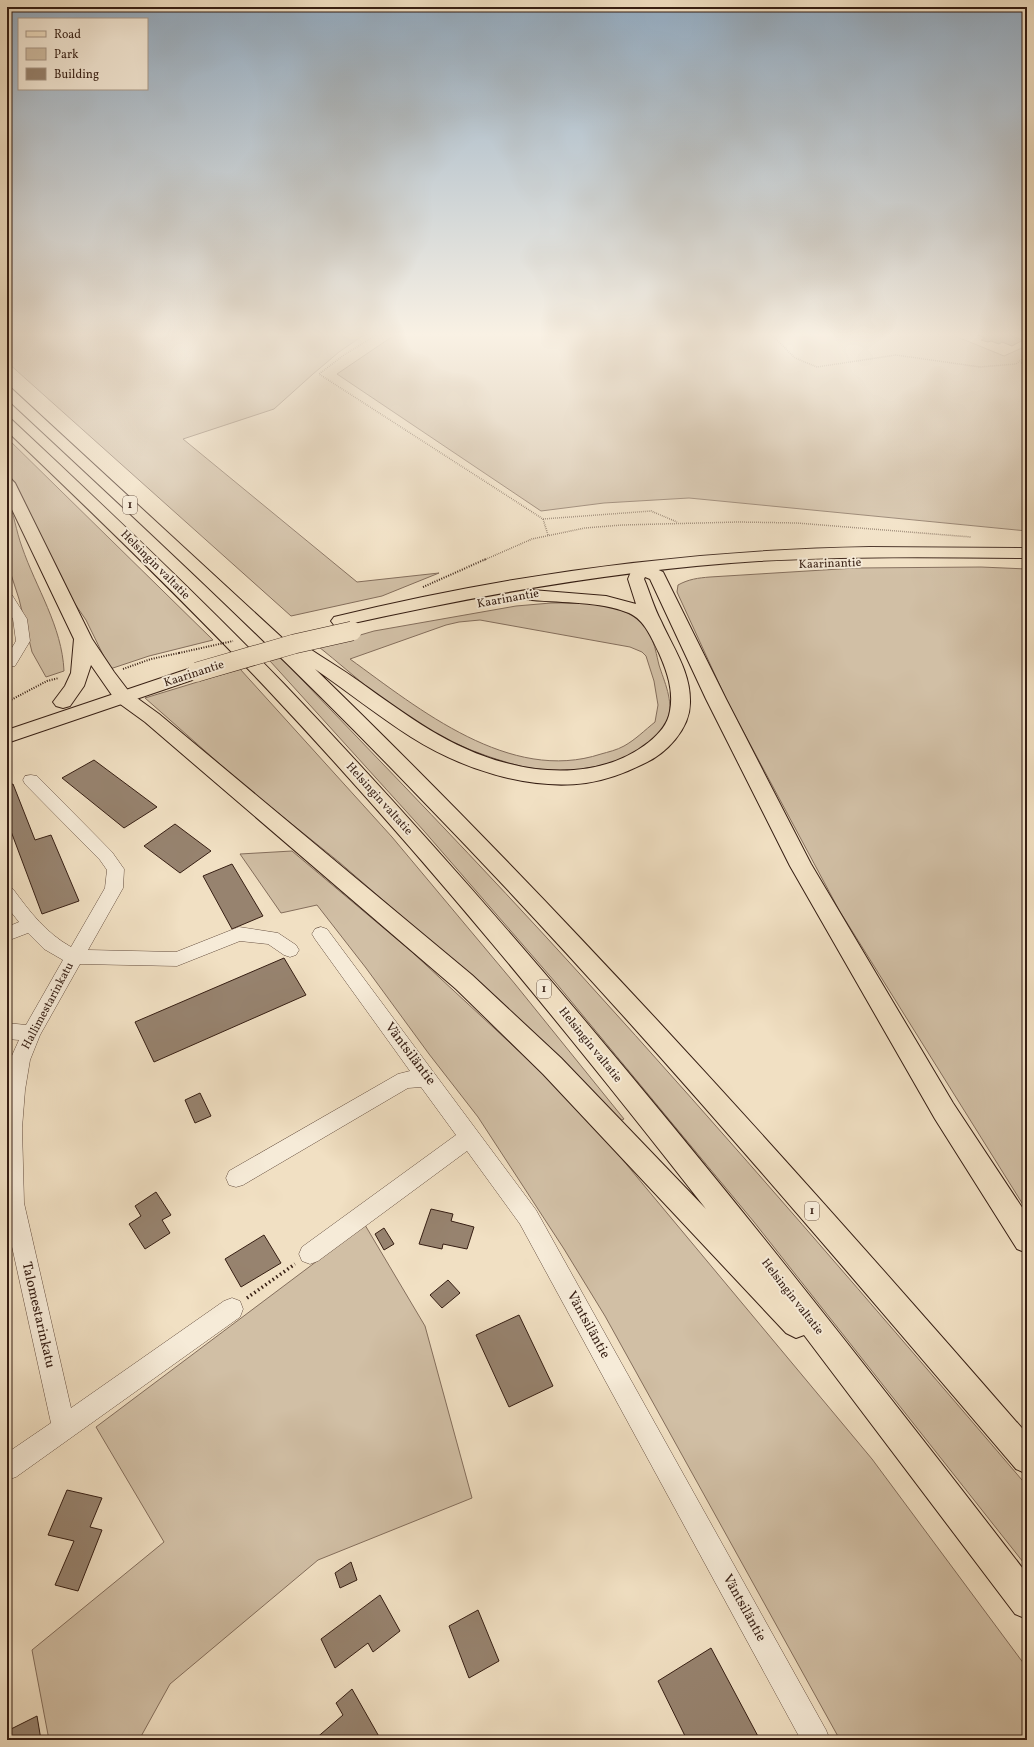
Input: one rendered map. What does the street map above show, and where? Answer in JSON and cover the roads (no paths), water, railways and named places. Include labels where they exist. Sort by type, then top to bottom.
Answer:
[{"type":"main road","name":"Helsingin valtatie","points":[[30,414],[252,618],[362,726],[594,967],[728,1114],[1027,1458]]},
{"type":"main road","name":"Helsingin valtatie","points":[[7,424],[141,550],[227,636],[312,725],[431,857],[547,992],[670,1143],[890,1421],[1027,1602]]},
{"type":"main road","points":[[7,483],[83,639],[106,675],[119,691],[377,907],[464,982],[552,1066],[890,1421]]},
{"type":"main road","name":"Kaarinantie","points":[[346,626],[734,558],[819,553],[918,551],[1027,553]]},
{"type":"main road","name":"Kaarinantie","points":[[7,738],[119,691],[192,667],[294,644],[346,626],[461,595],[562,578],[825,564],[923,561],[1027,563]]},
{"type":"main road","points":[[252,618],[425,736],[486,765],[526,775],[570,778],[591,775],[628,764],[662,742],[674,729],[680,716],[680,686],[669,654],[652,622],[644,574]]},
{"type":"main road","points":[[644,574],[716,700],[801,866],[940,1104],[1027,1240]]},
{"type":"main road","points":[[532,594],[606,601],[637,610],[652,622]]},
{"type":"main road","points":[[63,702],[75,688],[80,677],[83,639]]},
{"type":"main road","name":"Kaarinantie","points":[[7,722],[63,702],[119,691]]},
{"type":"street","points":[[7,598],[20,618],[23,641],[10,663]]},
{"type":"street","name":"Hallimestarinkatu","points":[[10,1204],[12,1128],[11,1090],[20,1060],[31,1033],[73,957],[114,888],[116,869],[106,856],[31,780]]},
{"type":"street","points":[[7,894],[31,925],[50,944],[73,957],[177,959],[239,934],[272,938],[290,950]]},
{"type":"street","points":[[7,934],[31,925]]},
{"type":"street","name":"Väntsiläntie","points":[[321,934],[528,1217],[816,1740]]},
{"type":"street","points":[[7,1030],[31,1033]]},
{"type":"street","points":[[236,1178],[405,1080],[427,1078]]},
{"type":"street","points":[[310,1254],[470,1137]]},
{"type":"street","name":"Talomestarinkatu","points":[[10,1204],[64,1428]]},
{"type":"street","points":[[7,1468],[232,1309]]}]
